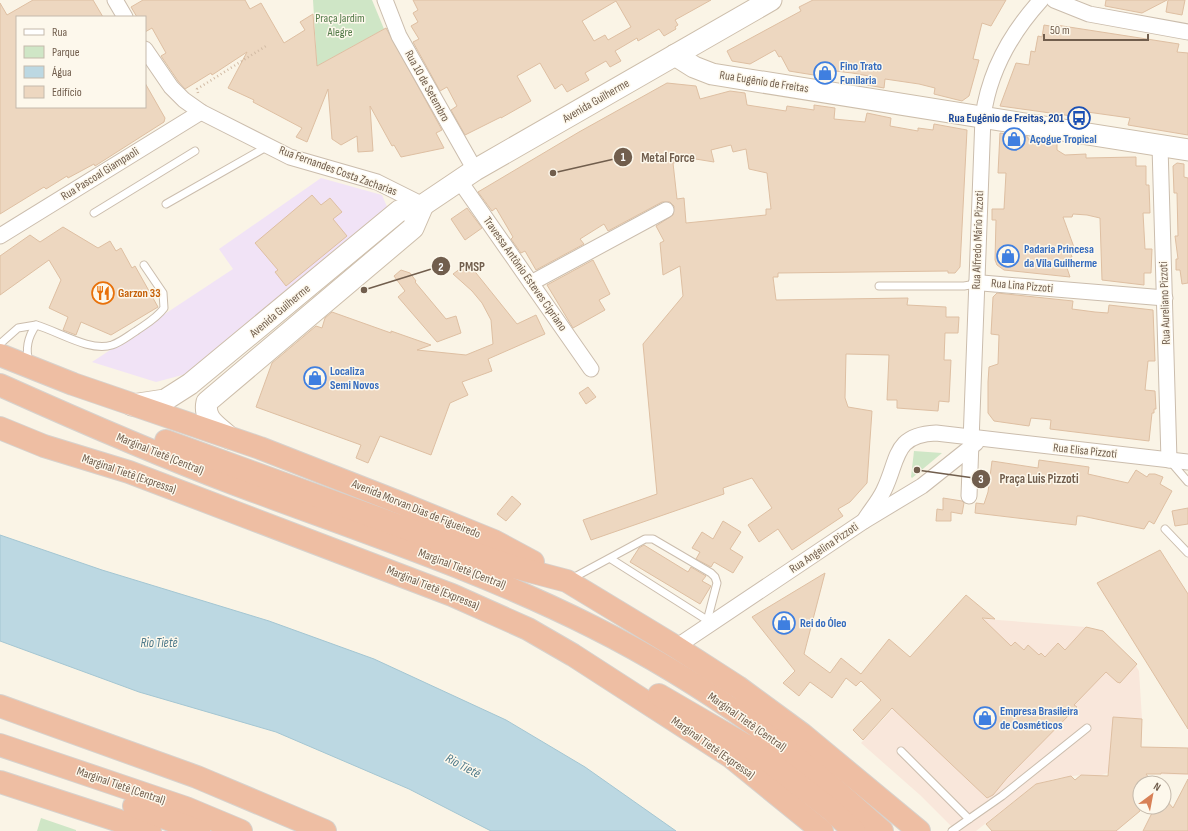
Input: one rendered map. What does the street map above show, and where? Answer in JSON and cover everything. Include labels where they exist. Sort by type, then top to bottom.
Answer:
[{"type":"highway","name":"Avenida Morvan Dias de Figueiredo","points":[[0,355],[30,368],[132,405],[260,448],[398,502],[494,541],[567,581]]},
{"type":"highway","name":"Marginal Tietê (Central)","points":[[0,385],[115,436],[232,483],[500,582],[594,627],[668,669],[756,726],[836,790],[882,831]]},
{"type":"highway","name":"Marginal Tietê (Expressa)","points":[[0,428],[44,446],[129,472],[452,595],[528,628],[573,655],[731,757],[822,831]]},
{"type":"highway","points":[[115,436],[160,439],[471,552],[514,567],[567,581],[676,647],[738,687],[802,734],[919,831]]},
{"type":"highway","points":[[573,655],[629,678],[701,718],[757,752],[830,809],[854,831]]},
{"type":"highway","points":[[0,706],[197,777],[325,831]]},
{"type":"highway","name":"Marginal Tietê (Central)","points":[[0,745],[186,808],[241,831]]},
{"type":"highway","points":[[0,755],[199,831]]},
{"type":"highway","points":[[197,777],[223,798],[298,831]]},
{"type":"highway","points":[[0,782],[108,825],[144,830]]},
{"type":"street","points":[[115,0],[124,16]]},
{"type":"street","name":"Rua 10 de Setembro","points":[[385,0],[399,36],[467,175]]},
{"type":"street","name":"Avenida Guilherme","points":[[132,405],[165,400],[200,377],[399,212],[423,205],[467,175],[770,0]]},
{"type":"street","name":"Rua Alfredo Mário Pizzoti","points":[[970,496],[975,441],[976,284],[982,116],[989,84],[999,59],[1018,29],[1041,0]]},
{"type":"street","points":[[1054,0],[1089,14],[1188,32]]},
{"type":"street","name":"Rua Fernandes Costa Zacharias","points":[[146,50],[171,87],[184,100],[201,112],[290,156],[315,165],[377,182],[423,205]]},
{"type":"street","name":"Rua Eugênio de Freitas","points":[[675,55],[694,67],[712,74],[1188,150]]},
{"type":"street","name":"Rua Pascoal Giampaoli","points":[[0,236],[201,112]]},
{"type":"street","name":"Rua Aureliano Pizzoti","points":[[1160,146],[1169,460]]},
{"type":"street","name":"Travessa Antônio Esteves Cipriano","points":[[467,175],[531,283],[591,368]]},
{"type":"street","name":"Avenida Guilherme","points":[[230,438],[207,417],[205,411],[207,402],[413,228],[423,205]]},
{"type":"street","points":[[531,283],[666,210]]},
{"type":"street","name":"Rua Lina Pizzoti","points":[[976,284],[982,283],[1165,298]]},
{"type":"street","points":[[263,324],[278,342]]},
{"type":"street","name":"Rua Elisa Pizzoti","points":[[864,521],[883,491],[894,458],[901,447],[910,439],[920,434],[936,433],[975,441],[1188,462]]},
{"type":"street","name":"Rua Angelina Pizzoti","points":[[676,647],[706,624],[864,521],[922,486],[975,441]]},
{"type":"lane","points":[[166,204],[268,146]]},
{"type":"lane","points":[[94,213],[194,151]]},
{"type":"lane","points":[[0,344],[18,328],[36,325],[88,344],[100,346],[112,345],[123,339],[160,314],[164,308],[163,293],[144,265]]},
{"type":"lane","name":"Rua Lina Pizzoti","points":[[880,286],[964,286],[976,284]]},
{"type":"lane","points":[[30,368],[27,354],[27,342],[36,325]]},
{"type":"lane","points":[[1169,460],[1188,482]]},
{"type":"lane","points":[[1165,529],[1188,552]]},
{"type":"lane","points":[[567,581],[611,559],[645,539],[650,538],[711,573],[715,577],[717,583],[706,624],[611,559]]},
{"type":"lane","points":[[952,831],[1002,796],[1087,728]]},
{"type":"lane","points":[[901,751],[968,819]]},
{"type":"path","points":[[201,112],[207,110],[197,90],[266,46]]},
{"type":"shaded area","points":[[321,178],[382,195],[388,209],[186,374],[156,382],[92,362],[233,269],[219,249]]},
{"type":"shaded area","points":[[985,619],[1086,627],[1103,631],[1132,659],[1139,671],[1142,719],[1141,747],[1188,748],[1188,775],[1108,773],[1098,776],[1081,775],[1058,778],[1036,784],[976,831],[956,831],[920,795],[861,743],[967,629],[973,624]]},
{"type":"green space","name":"Praça Jardim Alegre","points":[[313,0],[372,0],[384,29],[317,66]]},
{"type":"green space","points":[[914,451],[942,453],[912,478]]},
{"type":"green space","points":[[41,818],[76,830],[76,831],[37,831]]},
{"type":"water","name":"Rio Tietê","points":[[0,535],[102,570],[269,621],[374,659],[506,720],[585,767],[676,831],[491,831],[409,789],[276,732],[139,692],[0,641]]},
{"type":"building","points":[[33,0],[93,0],[102,16],[16,16],[16,108],[146,108],[146,85],[165,118],[164,122],[95,166],[94,164],[68,178],[67,176],[46,189],[44,187],[0,214],[0,3],[7,15]]},
{"type":"building","points":[[143,0],[245,0],[250,9],[261,3],[284,43],[305,30],[300,22],[313,14],[317,66],[386,28],[442,130],[436,133],[444,148],[401,157],[394,145],[392,146],[370,106],[373,151],[358,152],[357,136],[341,145],[332,139],[328,89],[307,142],[296,137],[302,128],[253,102],[254,100],[228,88],[247,52],[212,75],[211,73],[185,89],[161,56],[166,53],[152,28],[146,31],[146,16],[136,16],[131,7]]},
{"type":"building","points":[[413,0],[711,0],[675,20],[678,25],[675,27],[676,29],[664,36],[659,29],[638,41],[637,38],[615,51],[621,61],[610,67],[606,61],[585,73],[589,80],[567,92],[562,84],[555,89],[540,63],[517,76],[531,101],[501,118],[465,135],[451,110],[457,106],[447,87],[440,91],[413,42],[419,39],[411,26],[418,22],[413,13],[418,10]],"holes":[[[616,1],[631,27],[608,40],[605,35],[594,41],[582,21]]]},
{"type":"building","points":[[813,0],[1006,0],[991,26],[982,23],[973,59],[979,60],[969,96],[962,101],[934,94],[935,88],[919,84],[885,79],[884,88],[867,85],[869,76],[827,70],[826,77],[789,71],[781,56],[779,57],[775,50],[750,64],[732,61],[727,51],[801,11],[799,7]]},
{"type":"building","points":[[1106,0],[1167,0],[1142,13],[1105,6]]},
{"type":"building","points":[[1168,0],[1185,0],[1182,15],[1166,12]]},
{"type":"building","points":[[1044,25],[1056,27],[1056,25],[1179,44],[1177,52],[1188,53],[1188,135],[1128,125],[1130,118],[1073,110],[1072,116],[1000,106],[1016,63],[1029,65],[1031,51],[1035,52],[1038,36],[1042,37]]},
{"type":"building","points":[[667,83],[696,86],[700,99],[730,91],[745,93],[747,105],[786,111],[787,106],[814,110],[814,105],[835,108],[834,119],[865,122],[867,113],[891,118],[890,126],[918,131],[918,128],[933,130],[934,124],[967,130],[960,267],[955,273],[948,273],[948,271],[778,273],[778,277],[773,277],[776,300],[908,298],[907,305],[946,307],[946,317],[959,317],[958,333],[945,333],[944,360],[951,360],[949,402],[939,401],[938,411],[897,408],[897,400],[887,400],[889,355],[846,354],[845,398],[848,407],[872,411],[867,483],[850,502],[838,509],[843,516],[792,550],[778,529],[759,542],[748,525],[772,508],[752,478],[723,488],[724,494],[591,540],[583,520],[657,494],[643,344],[683,296],[680,266],[663,275],[660,243],[664,241],[656,226],[673,215],[674,206],[670,202],[662,202],[608,231],[604,224],[580,239],[584,244],[536,270],[525,251],[521,253],[511,239],[513,237],[496,208],[492,211],[478,192],[579,132]],"holes":[[[731,145],[733,152],[746,149],[749,169],[767,173],[771,209],[766,209],[766,215],[686,223],[684,198],[677,199],[673,163],[678,162],[677,156],[714,162],[711,150]]]},
{"type":"building","points":[[1000,133],[1057,143],[1057,150],[1065,155],[1086,154],[1086,158],[1136,157],[1136,166],[1146,166],[1146,185],[1149,185],[1150,213],[1143,213],[1145,249],[1152,249],[1151,273],[1144,273],[1144,285],[1102,280],[1100,218],[1087,215],[1073,214],[1072,217],[1063,217],[1075,250],[1070,251],[1072,257],[1069,258],[1072,266],[1067,268],[1070,277],[1004,270],[997,265],[995,260],[996,220],[992,220],[992,209],[1004,209],[1006,173],[998,173]]},
{"type":"building","points":[[1177,163],[1184,164],[1184,177],[1188,178],[1188,283],[1182,284],[1180,270],[1176,270],[1176,259],[1178,259],[1175,236],[1178,236],[1177,193],[1174,193],[1173,166]]},
{"type":"building","points":[[312,195],[321,205],[330,198],[342,212],[333,219],[347,236],[286,286],[275,272],[278,270],[255,243]]},
{"type":"building","points":[[467,208],[482,228],[465,240],[451,219]]},
{"type":"building","name":"Garzon 33","points":[[63,227],[98,248],[110,241],[116,251],[121,248],[132,268],[135,266],[158,307],[111,335],[81,322],[76,335],[63,330],[68,317],[49,308],[61,280],[49,260],[0,295],[0,256],[30,235],[40,242]]},
{"type":"building","points":[[593,260],[610,294],[599,300],[605,310],[573,328],[547,285]]},
{"type":"building","points":[[468,263],[517,324],[536,315],[545,334],[488,359],[492,371],[462,382],[468,395],[450,403],[431,455],[380,436],[368,463],[356,458],[361,445],[256,407],[272,363],[316,326],[322,328],[325,318],[332,312],[391,333],[391,331],[431,345],[417,350],[466,355],[493,344],[491,320],[482,303],[472,291],[453,274]]},
{"type":"building","points":[[401,270],[410,273],[416,281],[415,282],[446,319],[456,316],[461,333],[437,342],[398,297],[405,291],[394,276]]},
{"type":"building","points":[[997,293],[1073,301],[1072,309],[1095,312],[1108,313],[1109,305],[1153,310],[1155,361],[1148,361],[1145,390],[1155,391],[1156,409],[1154,409],[1154,413],[1152,413],[1149,441],[1050,429],[1051,420],[1031,418],[1029,426],[994,421],[988,413],[988,382],[989,367],[998,364],[999,335],[991,334],[993,297]]},
{"type":"building","points":[[588,387],[596,397],[586,404],[579,393]]},
{"type":"building","points":[[1039,460],[1089,467],[1088,474],[1128,483],[1136,470],[1147,477],[1149,474],[1155,474],[1163,477],[1160,484],[1172,491],[1154,524],[1149,521],[1144,529],[1082,516],[1077,516],[1076,525],[975,513],[976,503],[984,504],[988,492],[992,461],[1038,468]]},
{"type":"building","points":[[512,496],[521,504],[506,521],[497,514]]},
{"type":"building","points":[[943,498],[962,501],[964,503],[962,514],[951,512],[951,521],[936,521],[937,509],[943,510]]},
{"type":"building","points":[[1188,508],[1188,524],[1175,526],[1172,511]]},
{"type":"building","points":[[723,521],[741,532],[730,549],[743,557],[733,573],[714,562],[711,567],[696,559],[700,552],[692,548],[702,532],[713,539]]},
{"type":"building","points":[[644,545],[688,572],[691,567],[706,576],[702,581],[711,586],[700,604],[630,562],[639,548]]},
{"type":"building","points":[[1160,550],[1188,594],[1188,729],[1097,583]]},
{"type":"building","points":[[825,573],[804,654],[830,673],[841,658],[861,674],[889,639],[910,657],[966,595],[995,619],[982,618],[1011,646],[1015,642],[1024,650],[1028,645],[1039,655],[1041,653],[1045,657],[1058,643],[1065,650],[1086,627],[1103,631],[1137,664],[1120,683],[1106,672],[1074,705],[1077,707],[1007,778],[993,795],[987,798],[892,708],[863,740],[853,730],[881,700],[861,681],[856,686],[846,678],[832,698],[810,682],[799,696],[783,683],[795,671],[752,617]]},
{"type":"building","points":[[1113,717],[1142,719],[1141,747],[1188,748],[1188,774],[1161,773],[1132,775],[1132,815],[1135,815],[1116,831],[992,831],[986,824],[1036,784],[1071,776],[1075,780],[1081,775],[1108,776]]},
{"type":"building","points":[[1188,779],[1188,831],[1143,831],[1151,815],[1172,815],[1172,807],[1173,808]]},
{"type":"place","name":"Fino Trato Funilaria","points":[[825,73]]},
{"type":"place","name":"Rua Eugênio de Freitas, 201","points":[[1079,118]]},
{"type":"place","name":"Açogue Tropical","points":[[1014,139]]},
{"type":"place","name":"Metal Force","points":[[553,173]]},
{"type":"place","name":"Padaria Princesa da Vila Guilherme","points":[[1008,256]]},
{"type":"place","name":"PMSP","points":[[364,290]]},
{"type":"place","name":"Garzon 33","points":[[103,293]]},
{"type":"place","name":"Localiza Semi Novos","points":[[315,378]]},
{"type":"place","name":"Praça Luis Pizzoti","points":[[917,470]]},
{"type":"place","name":"Rei do Óleo","points":[[784,623]]},
{"type":"place","name":"Empresa Brasileira de Cosméticos","points":[[985,718]]}]
